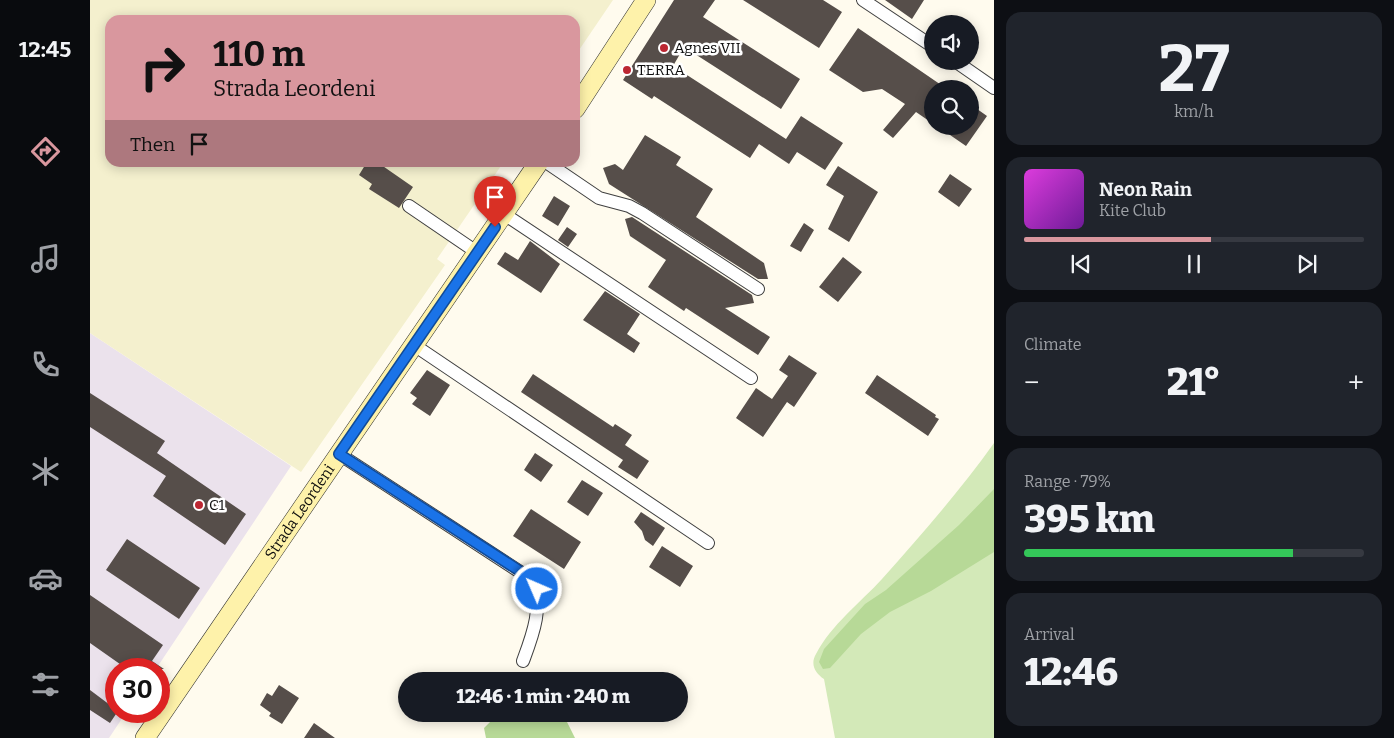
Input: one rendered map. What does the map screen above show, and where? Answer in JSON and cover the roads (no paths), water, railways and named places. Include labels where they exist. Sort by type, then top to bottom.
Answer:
[{"type":"main road","points":[[580,100],[646,0]]},
{"type":"main road","name":"Strada Leordeni","points":[[145,738],[536,167]]},
{"type":"street","points":[[863,0],[924,41]]},
{"type":"street","points":[[968,70],[994,88]]},
{"type":"street","points":[[553,167],[599,198],[629,206],[642,213],[758,289]]},
{"type":"street","points":[[409,206],[478,253]]},
{"type":"street","points":[[504,214],[751,378]]},
{"type":"street","points":[[414,345],[708,544]]},
{"type":"street","points":[[339,454],[532,579],[537,589],[534,628],[522,661]]},
{"type":"place","name":"Agnes VII","points":[[664,48]]},
{"type":"place","name":"TERRA","points":[[627,70]]},
{"type":"place","name":"C1","points":[[199,505]]}]
